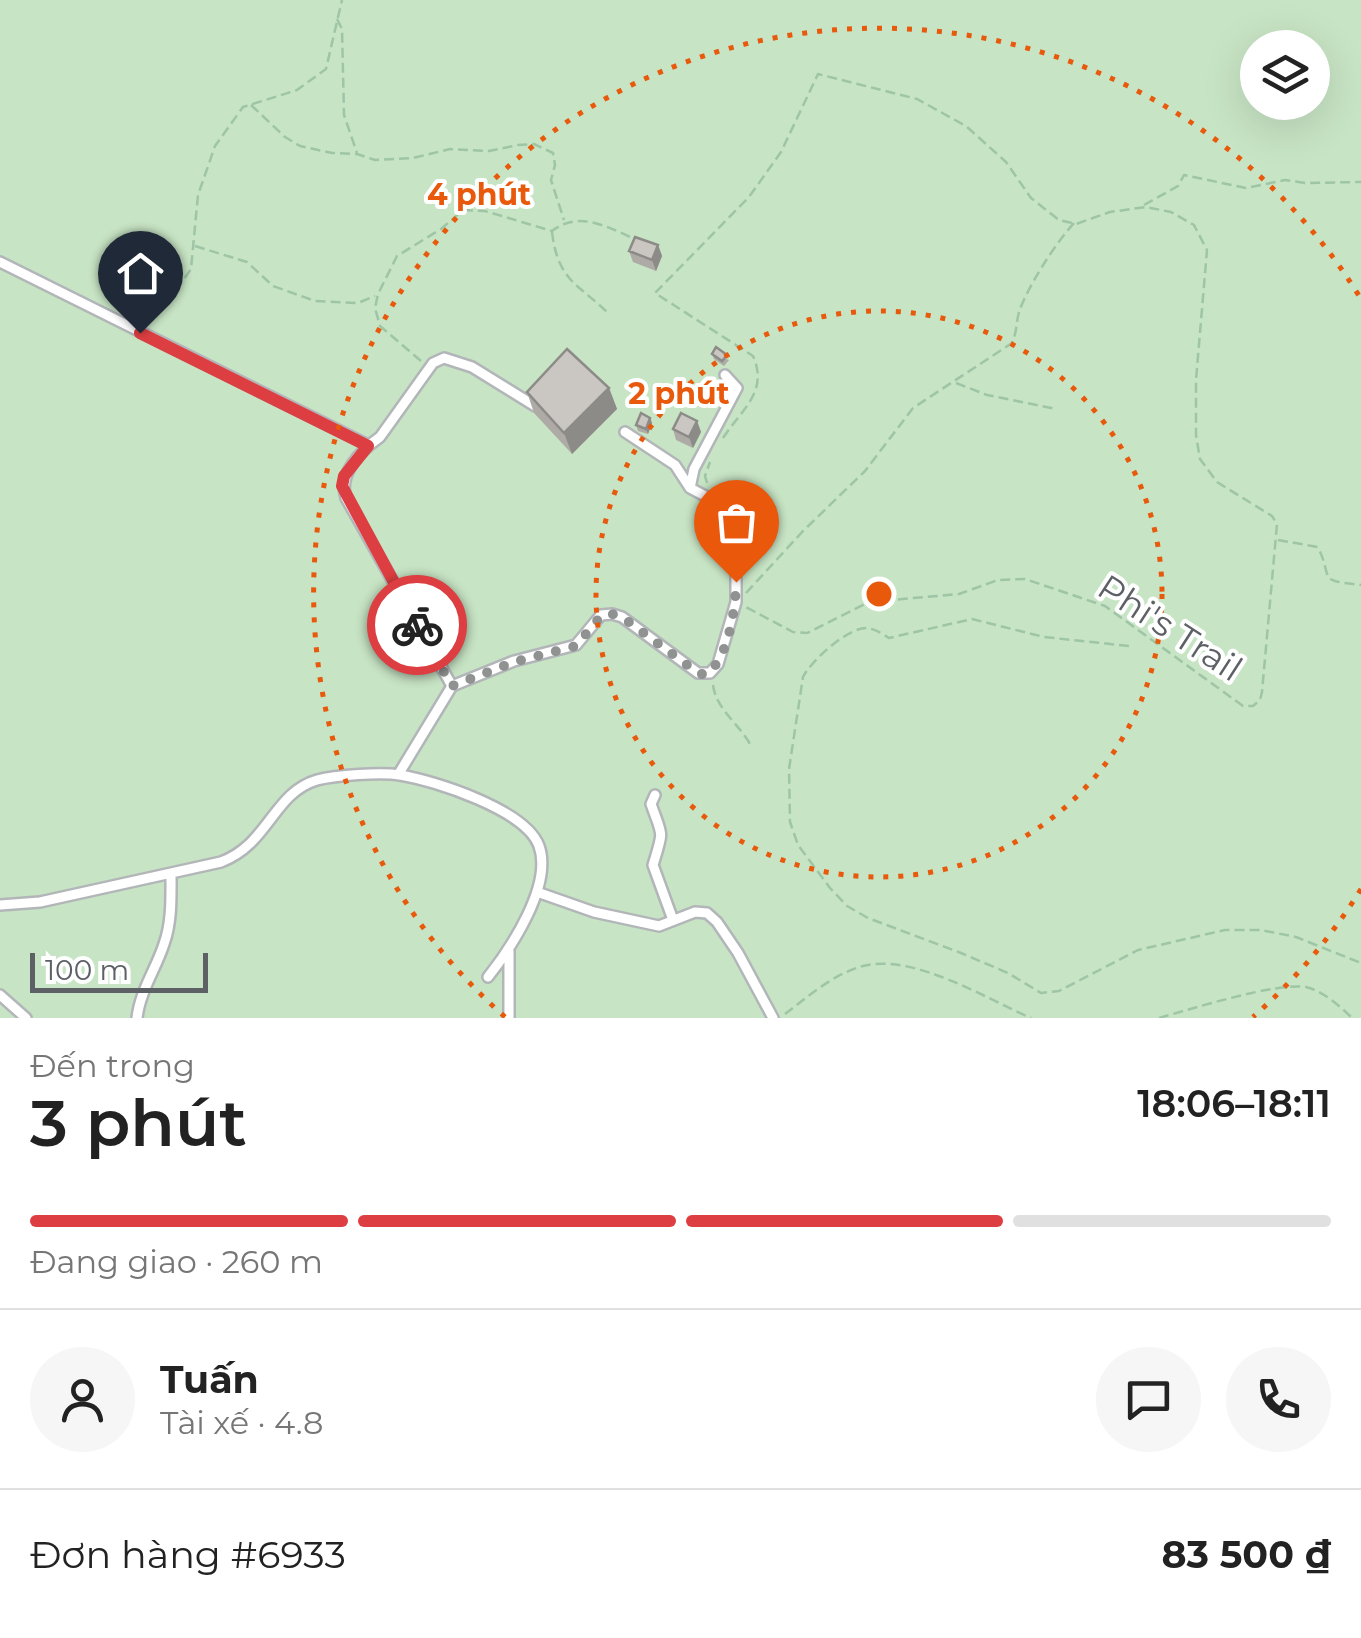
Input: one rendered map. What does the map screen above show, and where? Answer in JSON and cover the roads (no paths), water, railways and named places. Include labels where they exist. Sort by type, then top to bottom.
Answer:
[{"type":"street","points":[[0,262],[368,446]]},
{"type":"street","points":[[452,686],[346,498],[344,476],[368,446],[380,438],[428,370],[444,358],[472,367],[534,406],[545,394]]},
{"type":"street","points":[[690,488],[694,469],[737,388],[726,375]]},
{"type":"street","points":[[398,774],[452,686],[514,662],[576,646],[601,616],[622,617],[698,673],[705,675],[714,669],[736,602],[736,557],[723,514],[711,500],[690,488],[675,465],[625,432]]},
{"type":"street","points":[[0,905],[40,902],[237,856],[262,834],[279,808],[305,784],[323,778],[398,774],[468,794],[498,808],[533,836],[540,848],[542,872],[538,892],[509,951],[488,977]]},
{"type":"street","points":[[655,795],[651,804],[663,838],[653,865],[673,920]]},
{"type":"street","points":[[137,1018],[154,964],[164,947],[170,920],[171,874]]},
{"type":"street","points":[[538,892],[659,926],[694,912],[707,913],[717,922],[776,1018]]},
{"type":"street","points":[[508,1018],[509,951]]},
{"type":"street","points":[[0,994],[26,1018]]}]
